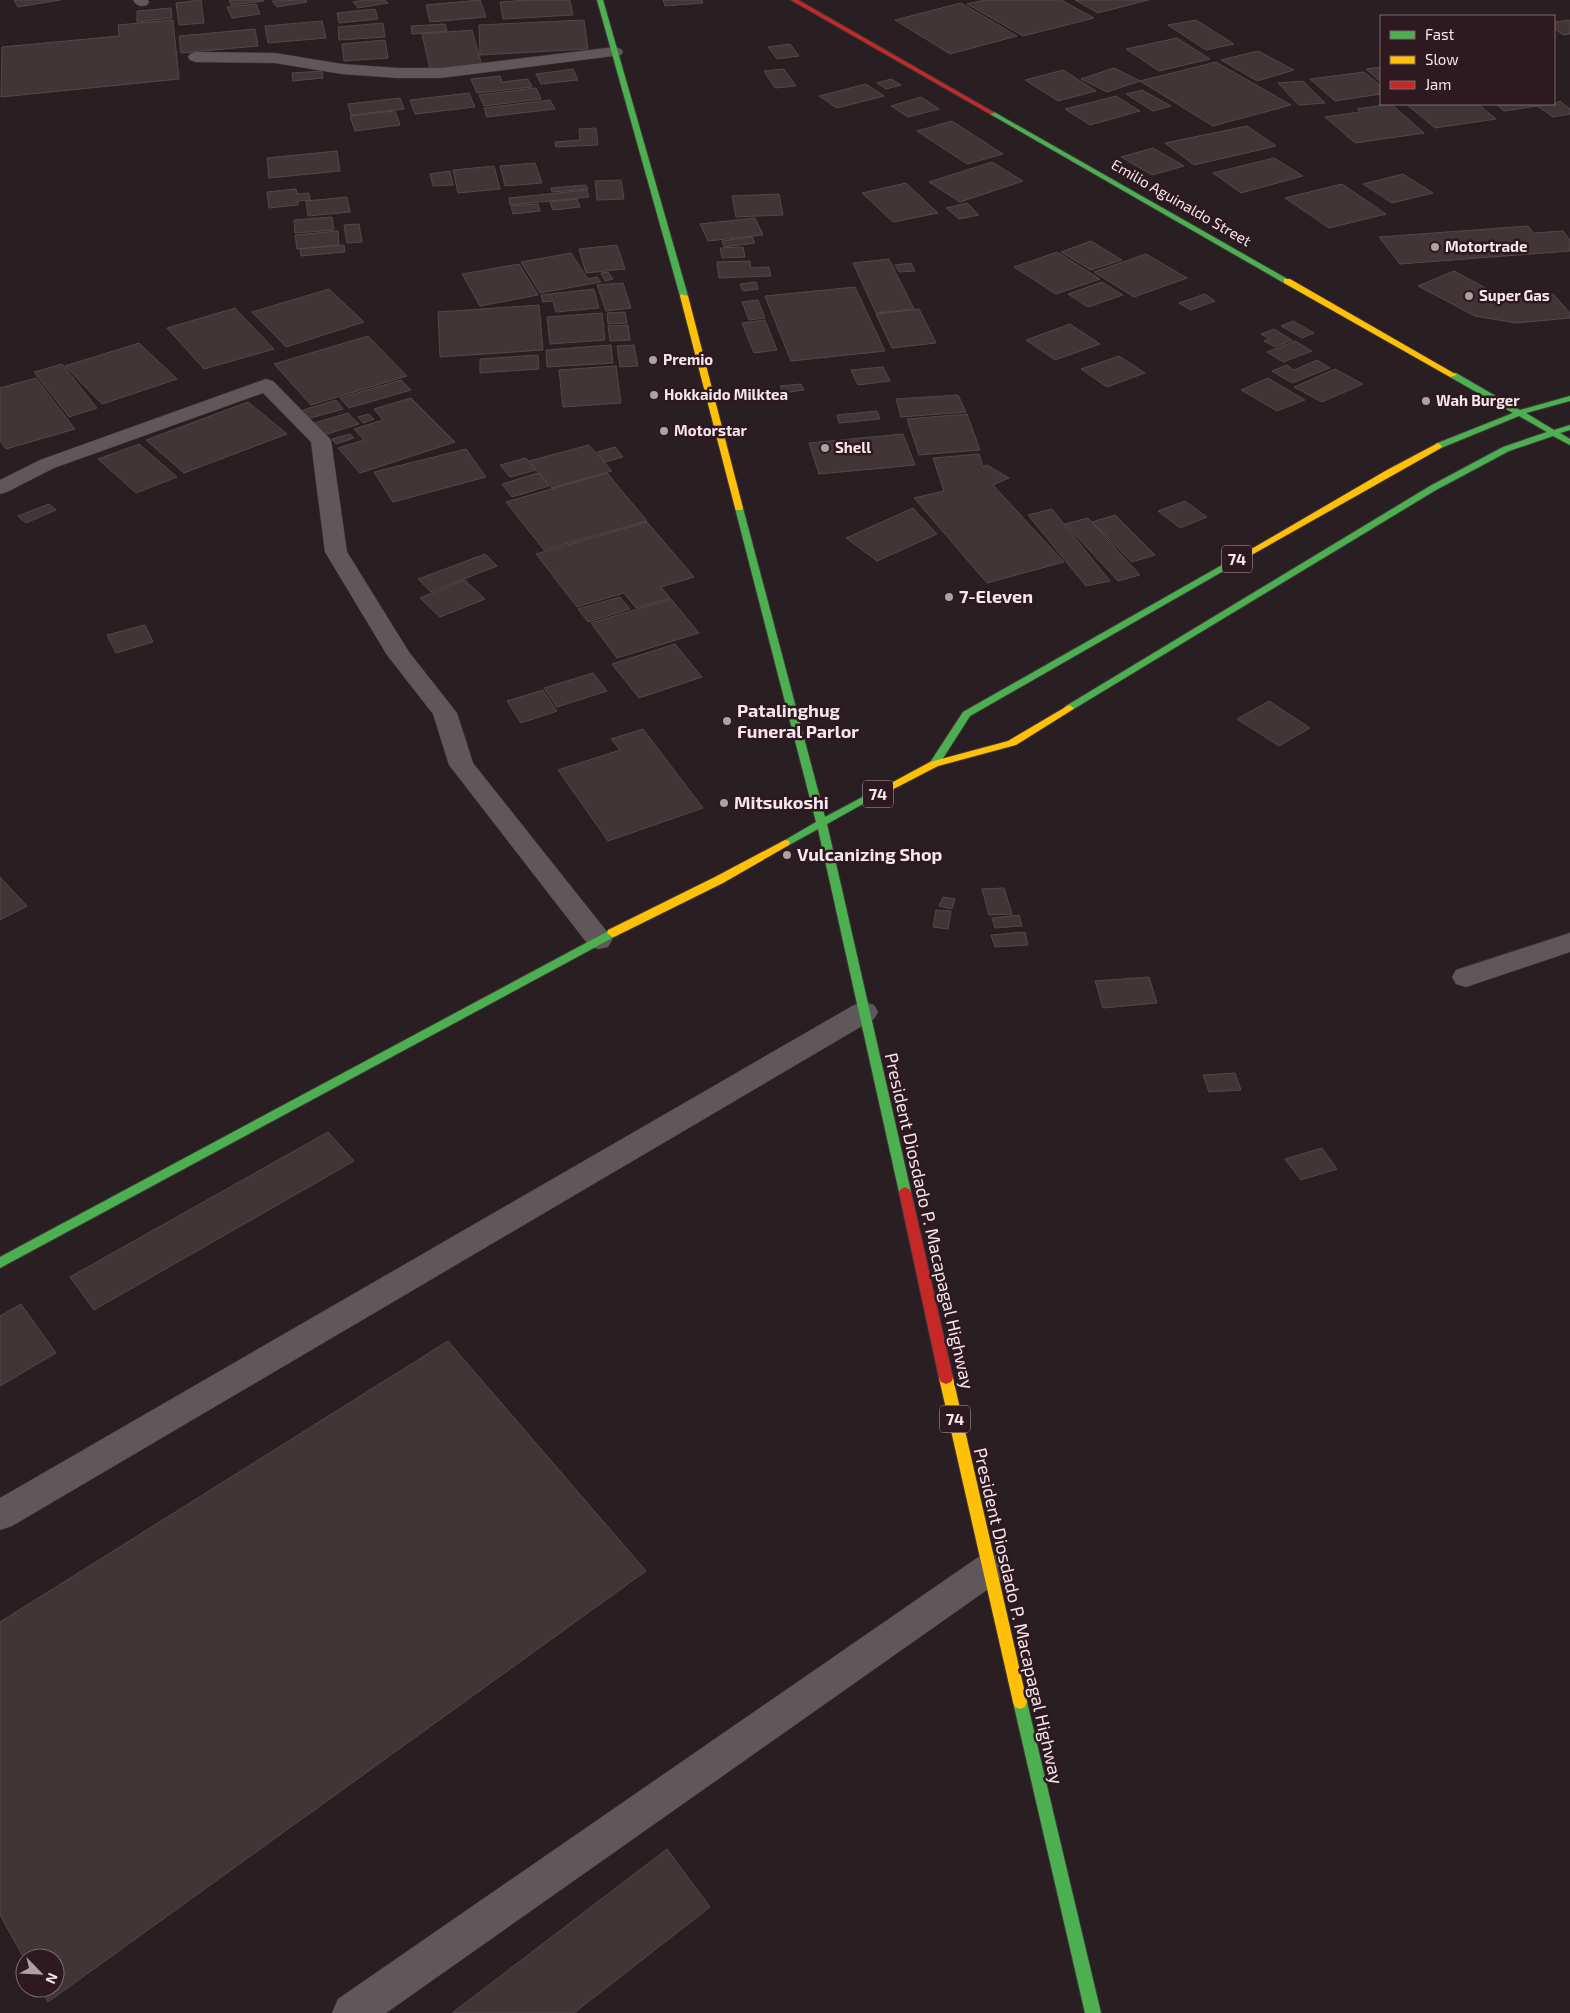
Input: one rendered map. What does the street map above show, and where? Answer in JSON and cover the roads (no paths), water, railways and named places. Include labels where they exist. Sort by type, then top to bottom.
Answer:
[{"type":"main road","name":"President Diosdado P. Macapagal Highway","points":[[600,0],[682,290],[822,823],[989,1569],[1093,2013]]},
{"type":"main road","name":"Emilio Aguinaldo Street","points":[[794,0],[1570,442]]},
{"type":"main road","name":"74","points":[[934,764],[966,714],[1396,469],[1470,429],[1518,411],[1570,398]]},
{"type":"main road","name":"74","points":[[822,823],[934,764],[1012,743],[1433,488],[1506,449],[1570,427]]},
{"type":"main road","points":[[0,1263],[599,940],[719,880],[822,823]]},
{"type":"street","points":[[196,57],[275,58],[342,69],[397,73],[441,73],[615,52]]},
{"type":"street","points":[[0,488],[47,464],[266,385],[321,440],[336,552],[399,655],[445,713],[461,765],[599,940]]},
{"type":"street","points":[[1466,977],[1570,942]]},
{"type":"street","points":[[0,1515],[864,1012]]},
{"type":"street","points":[[352,2013],[989,1569]]},
{"type":"place","name":"Motortrade","points":[[1435,247]]},
{"type":"place","name":"Super Gas","points":[[1469,296]]},
{"type":"place","name":"Premio","points":[[653,360]]},
{"type":"place","name":"Hokkaido Milktea","points":[[654,395]]},
{"type":"place","name":"Wah Burger","points":[[1426,401]]},
{"type":"place","name":"Motorstar","points":[[664,431]]},
{"type":"place","name":"Shell","points":[[825,448]]},
{"type":"place","name":"7-Eleven","points":[[949,597]]},
{"type":"place","name":"Patalinghug Funeral Parlor","points":[[727,721]]},
{"type":"place","name":"Mitsukoshi","points":[[724,803]]},
{"type":"place","name":"Vulcanizing Shop","points":[[787,855]]}]
